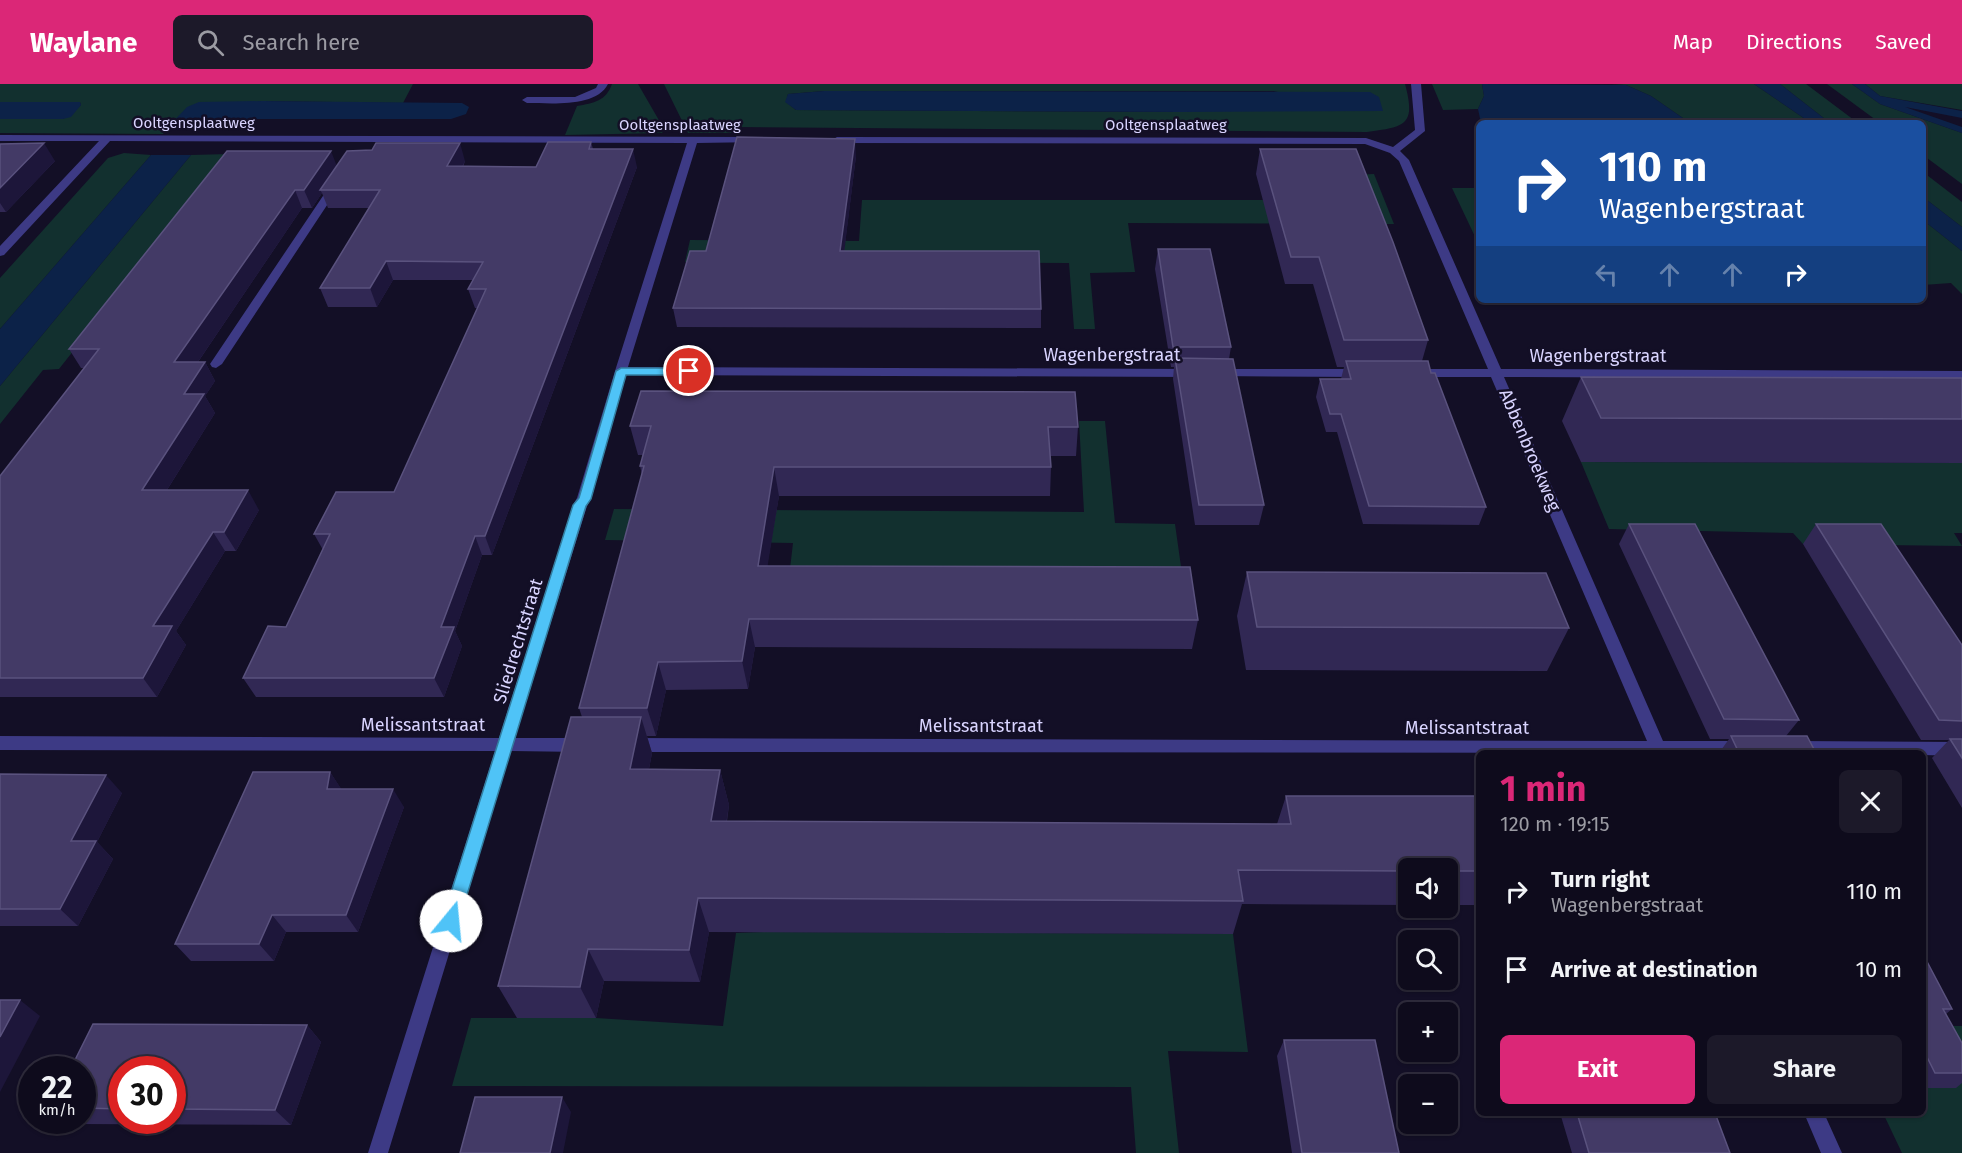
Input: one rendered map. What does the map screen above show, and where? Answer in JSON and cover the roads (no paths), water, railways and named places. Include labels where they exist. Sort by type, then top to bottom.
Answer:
[{"type":"street","points":[[527,100],[576,100],[600,90],[603,84]]},
{"type":"street","points":[[1394,151],[1420,131],[1416,84]]},
{"type":"street","name":"Ooltgensplaatweg","points":[[0,138],[363,144],[772,140]]},
{"type":"street","points":[[0,253],[108,138]]},
{"type":"street","name":"Ooltgensplaatweg","points":[[829,140],[1366,141],[1394,151]]},
{"type":"street","name":"Sliedrechtstraat","points":[[378,1153],[580,505],[584,499],[686,141]]},
{"type":"street","name":"Abbenbroekweg","points":[[1394,151],[1404,160],[1659,750]]},
{"type":"street","points":[[216,364],[340,178]]},
{"type":"street","name":"Wagenbergstraat","points":[[621,371],[1372,373]]},
{"type":"street","name":"Wagenbergstraat","points":[[1406,373],[1962,375]]},
{"type":"street","name":"Melissantstraat","points":[[0,743],[1483,750]]},
{"type":"street","name":"Melissantstraat","points":[[1695,750],[1962,749]]},
{"type":"street","points":[[1815,1116],[1832,1153]]},
{"type":"water","points":[[1482,84],[1626,85],[1651,96],[1686,120],[1480,120],[1478,109],[1484,96]]},
{"type":"water","points":[[1754,84],[1780,84],[1826,120],[1807,120]]},
{"type":"water","points":[[1852,84],[1865,84],[1880,96],[1962,111],[1962,118],[1905,107],[1962,127],[1962,133],[1926,120],[1880,104]]},
{"type":"water","points":[[824,91],[1370,92],[1379,97],[1383,111],[796,110],[785,102],[788,94]]},
{"type":"water","points":[[0,102],[80,102],[81,105],[71,117],[63,119],[0,119]]},
{"type":"water","points":[[199,102],[462,103],[469,107],[466,114],[451,119],[235,119],[215,126],[169,126],[187,107]]},
{"type":"water","points":[[151,155],[191,155],[0,386],[0,329]]},
{"type":"water","points":[[1926,199],[1962,227],[1962,251],[1926,222]]}]
